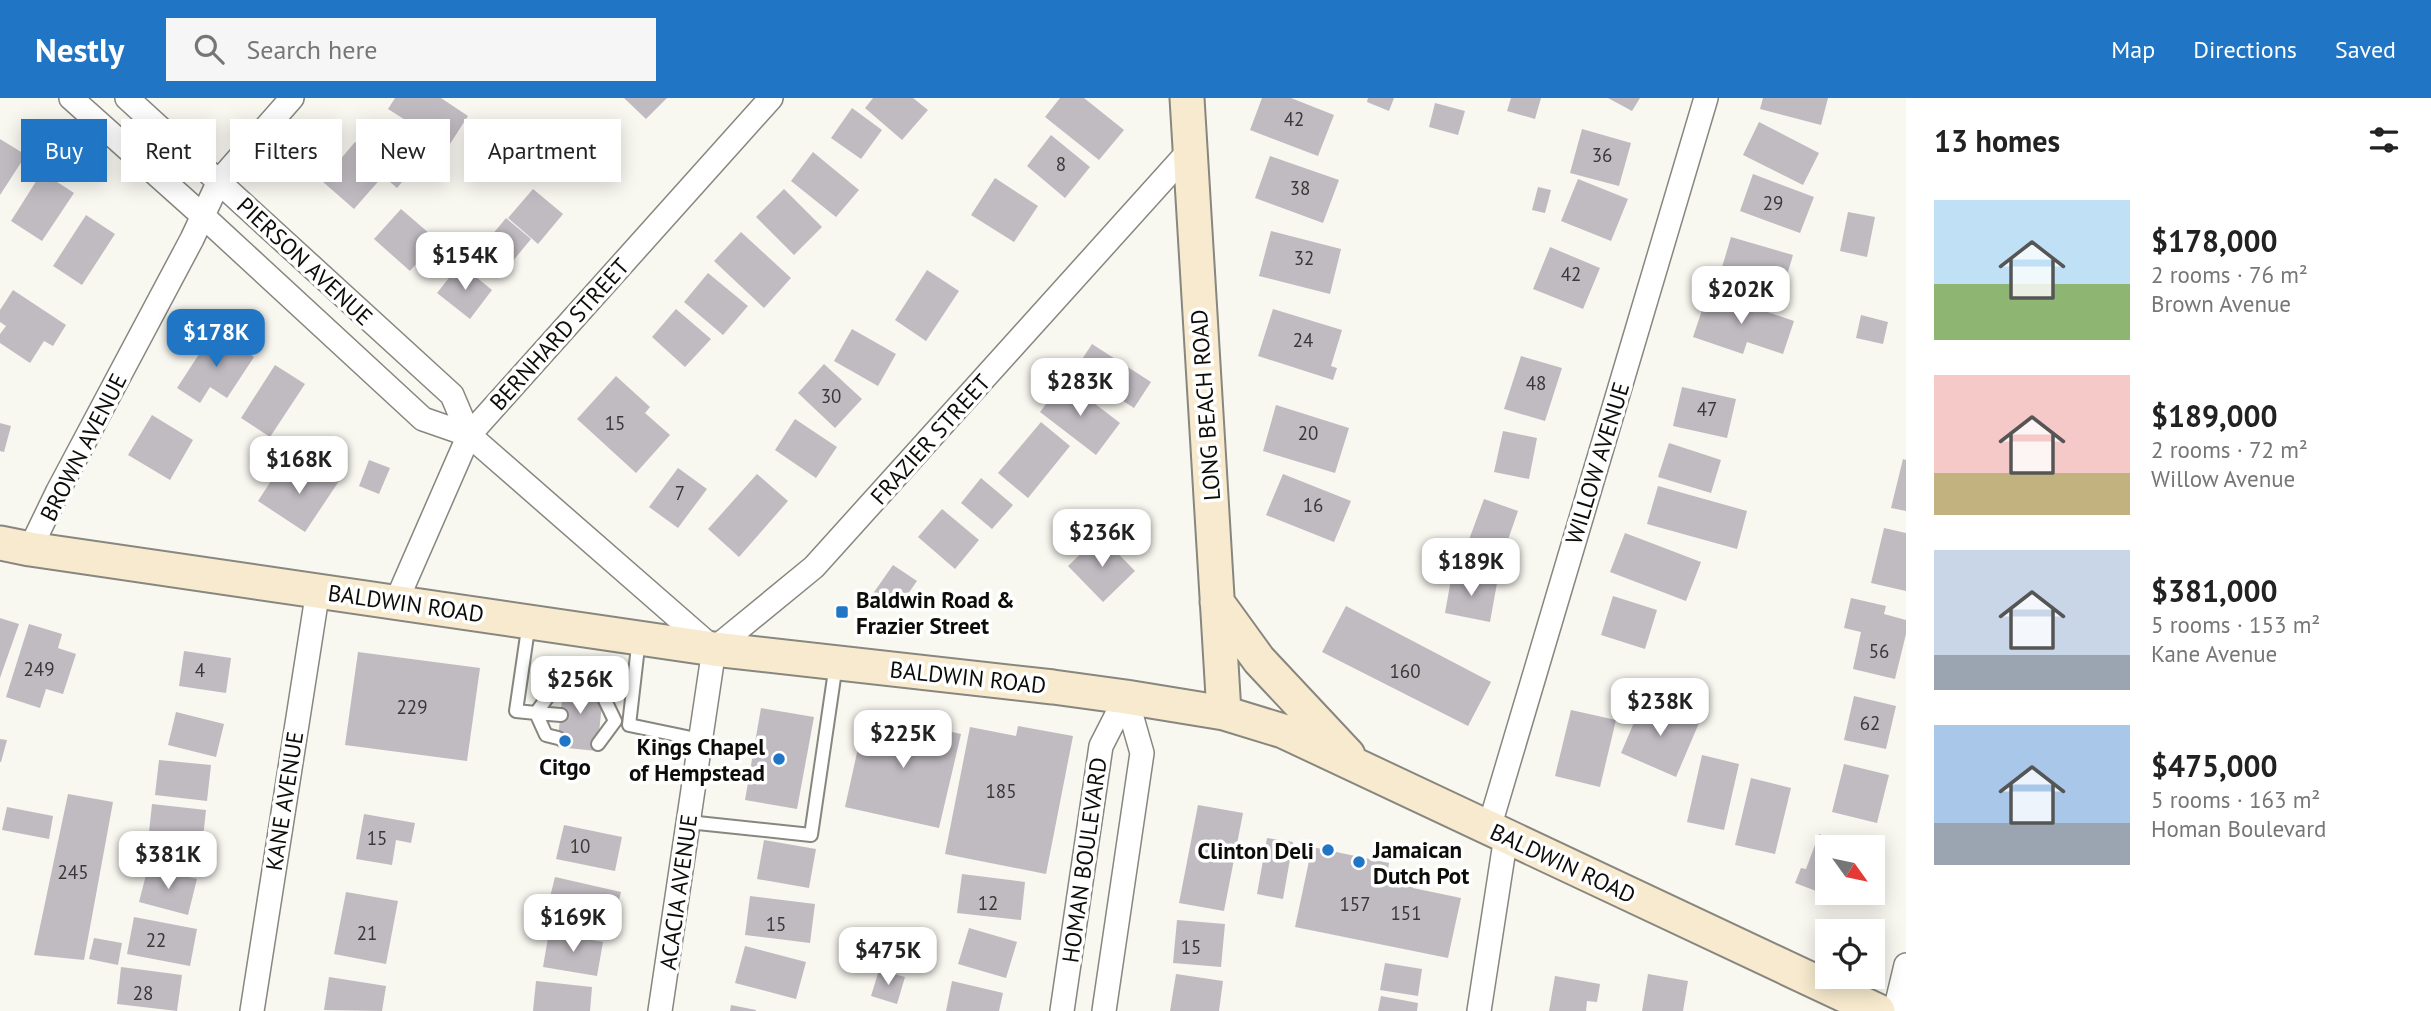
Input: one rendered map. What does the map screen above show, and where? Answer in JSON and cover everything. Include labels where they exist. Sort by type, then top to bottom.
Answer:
[{"type":"main road","name":"LONG BEACH ROAD","points":[[1187,98],[1224,713]]},
{"type":"main road","name":"BALDWIN ROAD","points":[[15,546],[714,649],[1053,687],[1224,713],[1283,731],[1878,1011]]},
{"type":"main road","points":[[1217,602],[1259,660],[1359,767]]},
{"type":"street","name":"PIERSON AVENUE","points":[[71,98],[423,419],[469,435],[714,649]]},
{"type":"street","name":"PIERSON AVENUE","points":[[127,98],[452,396],[469,435]]},
{"type":"street","name":"BROWN AVENUE","points":[[15,546],[58,491],[219,181],[292,98]]},
{"type":"street","name":"BERNHARD STREET","points":[[396,602],[469,435],[771,98]]},
{"type":"street","name":"WILLOW AVENUE","points":[[1479,1011],[1497,832],[1706,98]]},
{"type":"street","name":"FRAZIER STREET","points":[[714,649],[814,567],[1189,151]]},
{"type":"street","name":"KANE AVENUE","points":[[252,1011],[318,590]]},
{"type":"street","name":"ACACIA AVENUE","points":[[660,1011],[714,649]]},
{"type":"street","name":"HOMAN BOULEVARD","points":[[1062,1011],[1101,746],[1126,697]]},
{"type":"street","name":"HOMAN BOULEVARD","points":[[1104,1011],[1142,753],[1126,697]]},
{"type":"street","points":[[1895,1011],[1906,965]]},
{"type":"lane","points":[[529,622],[516,711],[561,715]]},
{"type":"lane","points":[[629,725],[639,638]]},
{"type":"lane","points":[[688,822],[811,835],[836,663]]},
{"type":"lane","points":[[536,713],[554,688],[564,689]]},
{"type":"lane","points":[[603,696],[615,721]]},
{"type":"lane","points":[[536,713],[546,735],[558,738]]},
{"type":"lane","points":[[601,719],[701,740]]},
{"type":"lane","points":[[598,744],[615,721]]},
{"type":"building","points":[[395,98],[441,98],[468,116],[450,144],[450,119],[404,119],[388,109]]},
{"type":"building","points":[[624,98],[667,98],[646,119]]},
{"type":"building","points":[[873,98],[913,98],[928,110],[902,140],[865,108]]},
{"type":"building","points":[[1060,98],[1084,98],[1124,130],[1099,160],[1045,117]]},
{"type":"building","points":[[1262,98],[1291,98],[1334,115],[1318,156],[1250,130]]},
{"type":"building","points":[[1368,98],[1394,98],[1389,111],[1367,102]]},
{"type":"building","points":[[1511,98],[1541,98],[1535,119],[1507,111]]},
{"type":"building","points":[[1608,98],[1640,98],[1632,111]]},
{"type":"building","points":[[1763,98],[1828,98],[1821,125],[1760,109]]},
{"type":"building","points":[[1435,103],[1465,111],[1458,135],[1429,127]]},
{"type":"building","points":[[852,108],[882,130],[861,159],[831,138]]},
{"type":"building","points":[[1759,122],[1819,153],[1803,185],[1743,155]]},
{"type":"building","points":[[1582,129],[1631,143],[1619,186],[1570,173]]},
{"type":"building","points":[[1051,135],[1090,167],[1065,198],[1027,166]]},
{"type":"building","points":[[0,139],[21,152],[21,163],[0,195]]},
{"type":"building","points":[[355,142],[356,182],[378,182],[354,209],[323,182],[342,182],[342,157]]},
{"type":"building","points":[[813,152],[859,190],[836,217],[791,181]]},
{"type":"building","points":[[1270,156],[1339,180],[1323,223],[1255,198]]},
{"type":"building","points":[[1753,174],[1814,197],[1800,233],[1740,211]]},
{"type":"building","points":[[995,178],[1038,206],[1014,242],[971,215]]},
{"type":"building","points":[[1578,179],[1628,199],[1611,241],[1561,221]]},
{"type":"building","points":[[36,182],[57,182],[74,193],[42,241],[11,221]]},
{"type":"building","points":[[390,182],[402,182],[397,188]]},
{"type":"building","points":[[1538,187],[1551,190],[1545,213],[1532,210]]},
{"type":"building","points":[[533,189],[563,214],[538,244],[508,218]]},
{"type":"building","points":[[784,189],[822,227],[794,255],[756,217]]},
{"type":"building","points":[[401,209],[437,240],[410,271],[374,239]]},
{"type":"building","points":[[1848,212],[1875,217],[1867,257],[1840,251]]},
{"type":"building","points":[[86,215],[115,234],[82,285],[53,266]]},
{"type":"building","points":[[506,218],[531,239],[512,262],[487,241]]},
{"type":"building","points":[[1271,231],[1341,249],[1330,294],[1259,276]]},
{"type":"building","points":[[741,232],[791,278],[764,308],[714,261]]},
{"type":"building","points":[[1731,237],[1793,255],[1782,292],[1720,274]]},
{"type":"building","points":[[1550,247],[1600,268],[1583,309],[1533,289]]},
{"type":"building","points":[[460,264],[492,290],[470,319],[437,293]]},
{"type":"building","points":[[927,270],[959,291],[926,341],[895,320]]},
{"type":"building","points":[[708,273],[748,306],[723,335],[684,302]]},
{"type":"building","points":[[13,290],[66,325],[53,346],[44,341],[30,363],[0,343],[0,334],[6,326],[0,322],[0,310]]},
{"type":"building","points":[[1708,292],[1794,321],[1783,354],[1747,342],[1743,354],[1693,337]]},
{"type":"building","points":[[676,309],[711,339],[685,367],[652,337]]},
{"type":"building","points":[[1273,309],[1342,330],[1331,366],[1337,368],[1333,380],[1258,356]]},
{"type":"building","points":[[1861,315],[1888,322],[1883,344],[1856,338]]},
{"type":"building","points":[[852,329],[896,354],[878,386],[834,361]]},
{"type":"building","points":[[214,331],[254,357],[227,398],[210,387],[200,403],[177,388]]},
{"type":"building","points":[[1092,344],[1151,382],[1134,408],[1075,370]]},
{"type":"building","points":[[1521,356],[1562,368],[1545,421],[1504,409]]},
{"type":"building","points":[[824,364],[862,399],[835,428],[798,393]]},
{"type":"building","points":[[275,365],[305,384],[270,437],[241,418]]},
{"type":"building","points":[[616,376],[650,407],[645,413],[670,435],[636,473],[577,419]]},
{"type":"building","points":[[1064,380],[1120,423],[1096,455],[1040,412]]},
{"type":"building","points":[[1682,387],[1736,399],[1727,438],[1673,426]]},
{"type":"building","points":[[1276,405],[1349,428],[1335,473],[1263,451]]},
{"type":"building","points":[[152,415],[193,440],[170,480],[128,455]]},
{"type":"building","points":[[795,419],[837,447],[816,478],[775,450]]},
{"type":"building","points":[[1041,422],[1070,446],[1028,498],[998,473]]},
{"type":"building","points":[[0,423],[11,426],[4,452],[0,451]]},
{"type":"building","points":[[1503,431],[1537,438],[1529,479],[1494,472]]},
{"type":"building","points":[[1669,443],[1721,460],[1711,493],[1658,477]]},
{"type":"building","points":[[1903,459],[1906,460],[1906,511],[1891,508]]},
{"type":"building","points":[[369,460],[390,468],[379,494],[359,486]]},
{"type":"building","points":[[313,464],[339,481],[305,532],[258,501],[278,470],[300,484]]},
{"type":"building","points":[[678,468],[707,489],[678,528],[649,507]]},
{"type":"building","points":[[757,474],[788,501],[739,557],[708,529]]},
{"type":"building","points":[[1283,474],[1351,501],[1334,542],[1266,515]]},
{"type":"building","points":[[981,478],[1013,505],[992,529],[961,503]]},
{"type":"building","points":[[1658,486],[1747,511],[1737,549],[1647,524]]},
{"type":"building","points":[[1484,499],[1518,511],[1502,557],[1467,545]]},
{"type":"building","points":[[942,509],[979,540],[955,569],[918,537]]},
{"type":"building","points":[[1884,528],[1906,533],[1906,591],[1871,583]]},
{"type":"building","points":[[1625,533],[1701,562],[1686,601],[1610,572]]},
{"type":"building","points":[[1100,535],[1135,571],[1103,602],[1068,566]]},
{"type":"building","points":[[893,565],[917,581],[896,611],[872,595]]},
{"type":"building","points":[[1452,574],[1497,583],[1490,622],[1445,613]]},
{"type":"building","points":[[1613,596],[1657,610],[1645,649],[1601,635]]},
{"type":"building","points":[[1851,598],[1886,606],[1884,614],[1906,620],[1906,634],[1895,679],[1853,669],[1861,632],[1844,628]]},
{"type":"building","points":[[1346,606],[1491,682],[1468,726],[1322,652]]},
{"type":"building","points":[[0,618],[19,624],[0,678]]},
{"type":"building","points":[[29,624],[62,634],[58,648],[76,654],[63,694],[46,689],[40,708],[6,697]]},
{"type":"building","points":[[184,651],[231,658],[226,693],[179,686]]},
{"type":"building","points":[[358,652],[480,668],[467,761],[345,745]]},
{"type":"building","points":[[564,682],[604,686],[597,751],[557,747]]},
{"type":"building","points":[[1854,696],[1896,706],[1886,749],[1844,740]]},
{"type":"building","points":[[1644,699],[1699,723],[1676,777],[1621,753]]},
{"type":"building","name":"Kings Chapel of Hempstead","points":[[761,708],[814,717],[797,809],[745,800]]},
{"type":"building","points":[[1571,710],[1616,720],[1600,787],[1555,776]]},
{"type":"building","points":[[176,712],[224,724],[216,757],[168,745]]},
{"type":"building","points":[[866,712],[961,734],[939,828],[845,807]]},
{"type":"building","points":[[1018,726],[1073,736],[1046,874],[945,854],[970,727],[1016,736]]},
{"type":"building","points":[[0,739],[7,740],[1,762],[0,762]]},
{"type":"building","points":[[1702,755],[1739,764],[1724,830],[1687,822]]},
{"type":"building","points":[[159,760],[211,765],[207,801],[155,795]]},
{"type":"building","points":[[1844,764],[1889,775],[1877,823],[1832,812]]},
{"type":"building","points":[[1751,778],[1791,788],[1775,854],[1735,845]]},
{"type":"building","points":[[68,794],[113,802],[84,960],[34,955]]},
{"type":"building","points":[[152,804],[206,810],[201,856],[147,851]]},
{"type":"building","points":[[1198,805],[1243,813],[1224,911],[1179,903]]},
{"type":"building","points":[[7,807],[53,816],[49,839],[2,830]]},
{"type":"building","points":[[364,814],[415,823],[411,843],[396,840],[392,865],[356,859]]},
{"type":"building","points":[[564,825],[622,837],[615,871],[556,859]]},
{"type":"building","points":[[1267,838],[1293,842],[1283,899],[1257,894]]},
{"type":"building","points":[[764,840],[816,849],[809,888],[757,879]]},
{"type":"building","points":[[1815,845],[1815,891],[1795,883],[1801,868],[1806,869]]},
{"type":"building","points":[[1312,847],[1389,863],[1387,876],[1414,881],[1413,888],[1461,898],[1448,958],[1295,927]]},
{"type":"building","points":[[148,867],[197,879],[188,915],[139,902]]},
{"type":"building","points":[[962,874],[1025,882],[1021,920],[957,913]]},
{"type":"building","points":[[555,877],[621,892],[612,929],[546,913]]},
{"type":"building","points":[[346,892],[398,901],[386,964],[334,954]]},
{"type":"building","points":[[750,896],[815,904],[810,943],[745,935]]},
{"type":"building","points":[[134,917],[197,929],[190,966],[127,954]]},
{"type":"building","points":[[1177,920],[1225,924],[1221,967],[1173,963]]},
{"type":"building","points":[[969,928],[1017,942],[1006,978],[958,964]]},
{"type":"building","points":[[549,932],[603,942],[597,976],[543,967]]},
{"type":"building","points":[[94,938],[122,943],[118,965],[89,959]]},
{"type":"building","points":[[745,946],[806,962],[796,999],[735,983]]},
{"type":"building","points":[[1385,963],[1422,969],[1418,996],[1380,990]]},
{"type":"building","points":[[121,967],[182,975],[177,1011],[117,1004]]},
{"type":"building","points":[[879,970],[905,977],[897,1004],[871,996]]},
{"type":"building","points":[[1176,974],[1223,981],[1219,1011],[1170,1011]]},
{"type":"building","points":[[1648,974],[1688,981],[1683,1011],[1642,1011]]},
{"type":"building","points":[[1555,976],[1600,984],[1597,1002],[1587,1001],[1586,1011],[1549,1011]]},
{"type":"building","points":[[329,977],[386,986],[382,1011],[324,1010]]},
{"type":"building","points":[[536,981],[592,987],[590,1011],[533,1011]]},
{"type":"building","points":[[952,981],[1003,993],[999,1011],[946,1011]]},
{"type":"building","points":[[1381,996],[1418,1003],[1417,1011],[1378,1011]]},
{"type":"building","points":[[731,1005],[756,1010],[756,1011],[730,1011]]},
{"type":"place","name":"Baldwin Road & Frazier Street","points":[[842,612]]},
{"type":"place","name":"Citgo","points":[[565,741]]},
{"type":"place","name":"Kings Chapel of Hempstead","points":[[779,759]]},
{"type":"place","name":"Clinton Deli","points":[[1328,850]]},
{"type":"place","name":"Jamaican Dutch Pot","points":[[1359,862]]}]
